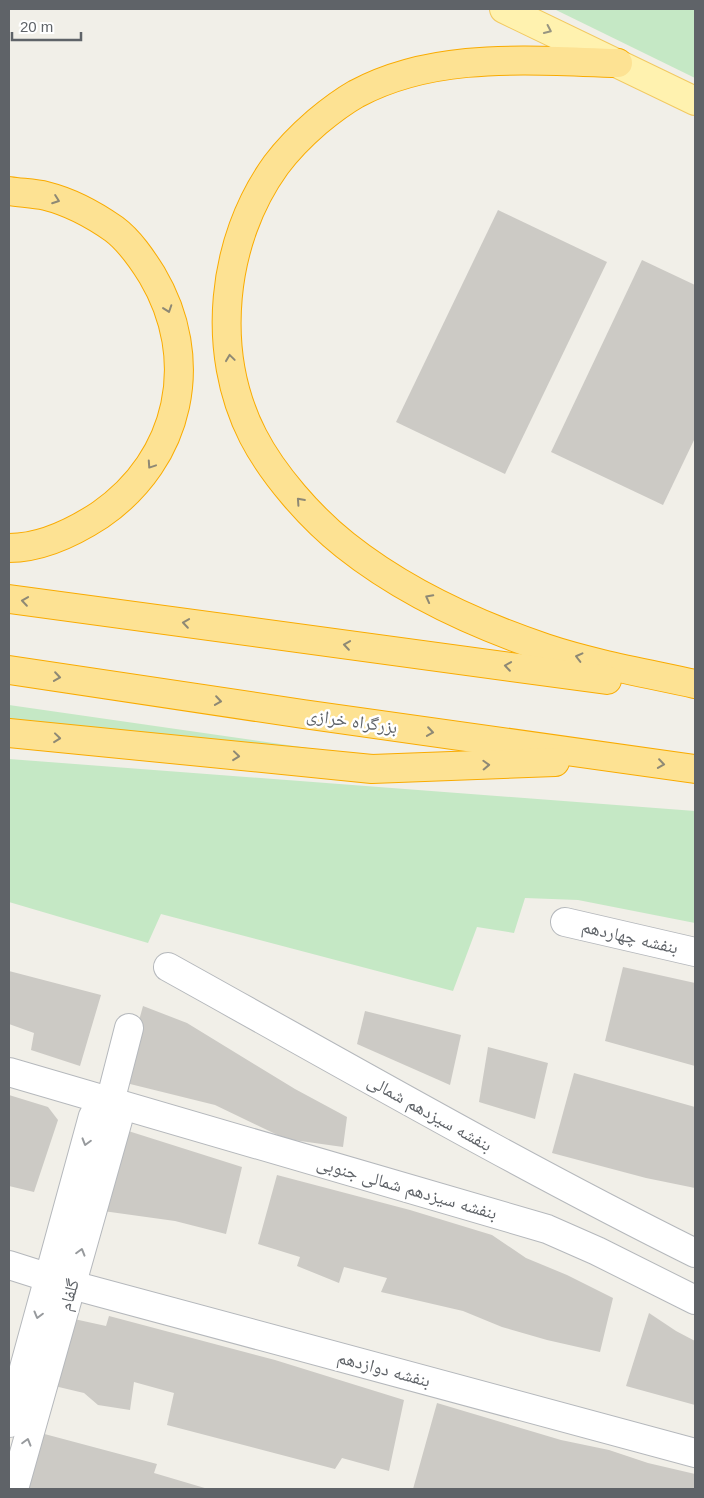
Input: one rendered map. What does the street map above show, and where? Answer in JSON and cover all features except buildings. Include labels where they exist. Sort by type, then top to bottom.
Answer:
[{"type":"highway","points":[[618,63],[466,62],[427,68],[386,81],[354,95],[300,137],[276,165],[257,197],[244,228],[234,261],[228,292],[226,319],[228,346],[232,376],[241,407],[253,436],[273,468],[301,502],[344,544],[398,582],[469,620],[546,649],[624,669],[695,684]]},
{"type":"highway","points":[[9,191],[47,196],[82,210],[115,230],[140,256],[163,294],[174,326],[179,363],[178,395],[163,443],[146,471],[127,493],[84,526],[41,542],[18,548],[9,548]]},
{"type":"highway","points":[[9,599],[695,692]]},
{"type":"highway","name":"بزرگراه خرازی","points":[[9,670],[695,769]]},
{"type":"highway","points":[[9,733],[372,769],[626,760]]},
{"type":"main road","points":[[504,9],[695,101]]},
{"type":"street","name":"بنفشه چهاردهم","points":[[565,922],[695,952]]},
{"type":"street","name":"بنفشه سیزدهم شمالی","points":[[168,966],[479,1140],[695,1254]]},
{"type":"street","points":[[110,1102],[129,1028]]},
{"type":"street","name":"بنفشه سیزدهم شمالی جنوبی","points":[[9,1072],[547,1229],[597,1251],[695,1300]]},
{"type":"street","name":"گلفام","points":[[9,1423],[118,1120],[110,1102]]},
{"type":"street","name":"بنفشه دوازدهم","points":[[9,1266],[695,1453]]},
{"type":"street","name":"گلفام","points":[[14,1489],[60,1281]]},
{"type":"green space","points":[[554,9],[695,9],[695,78]]},
{"type":"green space","points":[[9,705],[378,758],[9,721]]},
{"type":"green space","points":[[9,759],[695,811],[695,923],[578,900],[525,898],[514,933],[477,927],[453,991],[161,914],[148,943],[9,902]]}]
